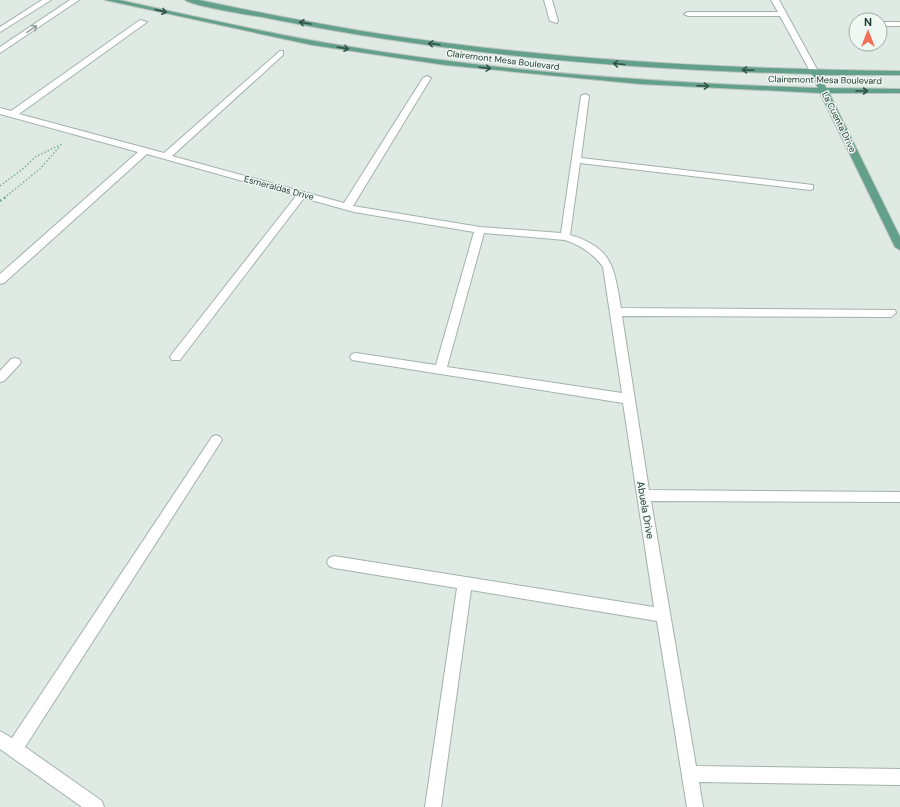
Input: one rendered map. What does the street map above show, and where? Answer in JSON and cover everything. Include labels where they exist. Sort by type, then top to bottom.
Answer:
[{"type":"main road","name":"Clairemont Mesa Boulevard","points":[[109,0],[239,29],[378,54],[471,66],[637,83],[824,91],[900,91]]},
{"type":"main road","name":"Clairemont Mesa Boulevard","points":[[189,0],[255,14],[390,38],[486,51],[637,65],[815,73],[900,73]]},
{"type":"main road","name":"La Cuenta Drive","points":[[815,73],[900,246]]},
{"type":"street","points":[[0,30],[47,0]]},
{"type":"street","points":[[0,51],[75,0]]},
{"type":"street","points":[[548,0],[554,21]]},
{"type":"street","name":"La Cuenta Drive","points":[[775,0],[815,73]]},
{"type":"street","points":[[688,14],[783,14]]},
{"type":"street","points":[[5,114],[143,22]]},
{"type":"street","points":[[888,24],[900,24]]},
{"type":"street","points":[[165,157],[280,53]]},
{"type":"street","points":[[347,207],[427,78]]},
{"type":"street","points":[[565,237],[585,96]]},
{"type":"street","name":"Esmeraldas Drive","points":[[5,114],[80,132],[347,207],[480,230],[565,237]]},
{"type":"street","points":[[0,280],[145,150]]},
{"type":"street","points":[[576,160],[810,187]]},
{"type":"street","points":[[176,357],[302,194]]},
{"type":"street","points":[[440,370],[480,230]]},
{"type":"street","name":"Abuela Drive","points":[[565,237],[579,241],[601,256],[608,267],[643,495],[695,807]]},
{"type":"street","points":[[616,312],[891,313]]},
{"type":"street","points":[[356,357],[629,399]]},
{"type":"street","points":[[0,378],[15,362]]},
{"type":"street","points":[[14,750],[216,440]]},
{"type":"street","points":[[643,495],[900,497]]},
{"type":"street","points":[[334,562],[664,614]]},
{"type":"street","points":[[433,807],[465,583]]},
{"type":"street","points":[[0,740],[96,807]]},
{"type":"street","points":[[689,774],[900,777]]},
{"type":"path","points":[[0,186],[24,168],[35,157],[60,145],[80,132]]},
{"type":"path","points":[[0,201],[37,172],[53,157],[60,145]]}]
